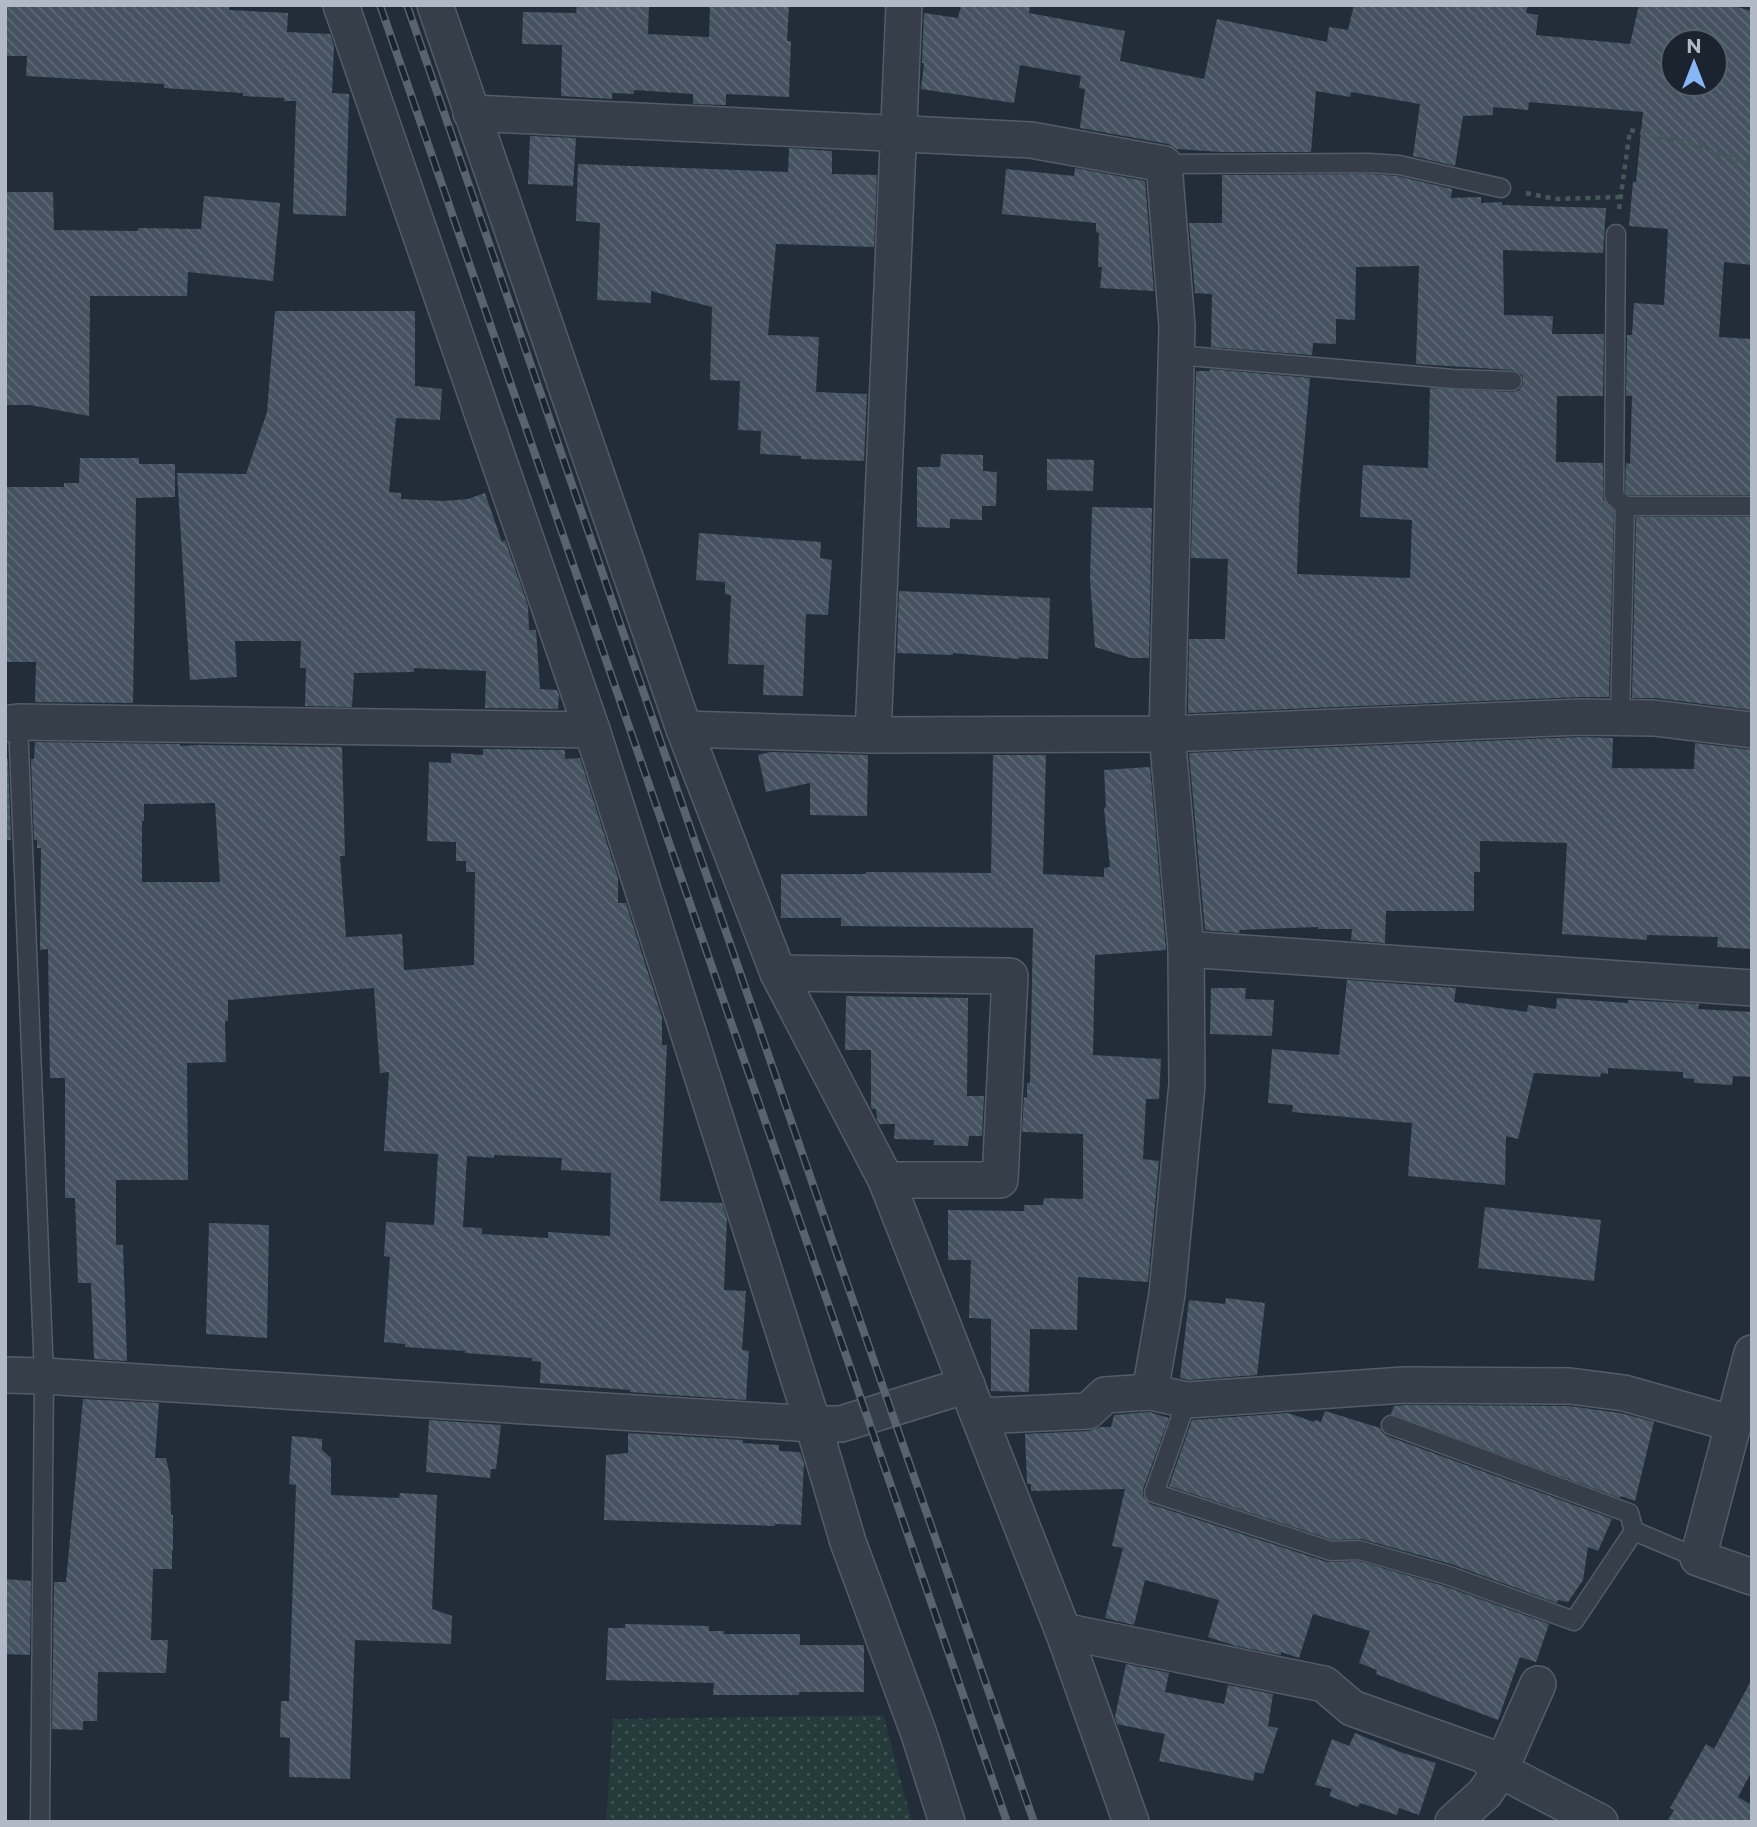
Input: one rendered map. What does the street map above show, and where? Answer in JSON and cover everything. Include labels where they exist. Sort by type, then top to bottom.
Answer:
[{"type":"street","points":[[341,5],[592,730],[813,1424],[848,1542],[919,1734],[947,1822]]},
{"type":"street","points":[[435,5],[684,729],[778,973],[886,1180],[1063,1631],[1131,1822]]},
{"type":"street","points":[[873,735],[904,5]]},
{"type":"street","points":[[471,113],[1031,139],[1164,164],[1177,326],[1167,734],[1186,949],[1187,1084],[1167,1294],[1150,1392]]},
{"type":"street","points":[[684,729],[873,735],[1167,734],[1581,717],[1654,718],[1752,730]]},
{"type":"street","points":[[12,723],[592,730]]},
{"type":"street","points":[[1186,949],[1752,988]]},
{"type":"street","points":[[778,973],[1010,976],[999,1180],[886,1180]]},
{"type":"street","points":[[1752,1353],[1698,1559],[1752,1577]]},
{"type":"street","points":[[5,1375],[813,1424],[841,1424],[973,1401],[1088,1411],[1105,1395],[1150,1392],[1187,1400],[1404,1385],[1570,1386],[1624,1393],[1734,1424]]},
{"type":"street","points":[[1063,1631],[1324,1684],[1352,1708],[1484,1755],[1500,1770],[1600,1822]]},
{"type":"street","points":[[1453,1822],[1485,1794],[1500,1770],[1538,1684]]},
{"type":"lane","points":[[1164,164],[1399,165],[1501,188]]},
{"type":"lane","points":[[1616,234],[1614,496],[1625,506],[1752,506]]},
{"type":"lane","points":[[1177,355],[1452,379],[1512,381]]},
{"type":"lane","points":[[1620,718],[1625,506]]},
{"type":"lane","points":[[12,723],[44,1376],[40,1822]]},
{"type":"lane","points":[[1187,1400],[1154,1493],[1331,1551],[1359,1550],[1447,1575],[1574,1621],[1634,1531],[1629,1513],[1391,1425]]},
{"type":"lane","points":[[1634,1531],[1698,1559]]},
{"type":"path","points":[[1616,234],[1630,131],[1693,144],[1752,165]]},
{"type":"path","points":[[1501,188],[1555,199],[1621,197]]},
{"type":"green space","points":[[883,1715],[912,1822],[606,1822],[613,1719]]},
{"type":"building","points":[[5,5],[229,5],[229,10],[288,13],[287,32],[330,34],[334,46],[332,93],[349,94],[346,216],[293,214],[296,101],[243,96],[243,93],[164,88],[164,84],[26,76],[27,56],[5,56]]},
{"type":"building","points":[[577,5],[649,5],[648,34],[709,37],[710,5],[789,5],[789,97],[726,94],[726,105],[693,104],[693,94],[634,90],[634,94],[612,93],[612,99],[561,96],[562,45],[522,44],[523,12],[576,13]]},
{"type":"building","points":[[961,5],[1030,5],[1029,13],[1125,31],[1120,61],[1204,79],[1217,19],[1327,42],[1329,27],[1348,30],[1354,5],[1528,5],[1526,13],[1538,15],[1536,35],[1630,44],[1639,5],[1729,5],[1752,11],[1752,265],[1724,262],[1719,337],[1752,339],[1752,495],[1629,495],[1625,491],[1626,463],[1630,464],[1632,396],[1626,396],[1627,335],[1632,335],[1634,303],[1664,305],[1668,229],[1629,226],[1643,112],[1529,102],[1528,110],[1493,107],[1493,115],[1463,116],[1455,166],[1413,156],[1420,104],[1351,92],[1350,97],[1316,91],[1311,152],[1177,149],[1168,144],[1080,128],[1085,89],[1079,88],[1081,76],[1020,65],[1014,103],[921,89],[924,13],[958,18]]},
{"type":"building","points":[[530,136],[576,138],[573,186],[528,184]]},
{"type":"building","points":[[789,148],[832,151],[832,174],[877,175],[874,247],[776,244],[768,335],[819,337],[816,392],[867,394],[864,461],[801,459],[801,456],[760,454],[761,431],[738,430],[740,381],[710,380],[712,307],[651,291],[651,303],[597,300],[600,223],[576,221],[578,164],[788,172]]},
{"type":"building","points":[[1075,168],[1145,181],[1154,291],[1100,288],[1102,267],[1098,267],[1099,233],[1096,232],[1096,223],[1002,214],[1006,169],[1074,176]]},
{"type":"building","points":[[1222,175],[1397,176],[1452,189],[1451,198],[1481,197],[1481,203],[1606,208],[1603,253],[1503,250],[1504,315],[1553,316],[1552,334],[1604,334],[1603,396],[1557,396],[1556,462],[1603,463],[1603,500],[1614,511],[1609,697],[1188,713],[1189,639],[1225,639],[1228,559],[1191,558],[1196,371],[1210,369],[1310,378],[1299,507],[1297,574],[1410,578],[1412,520],[1360,517],[1363,465],[1428,468],[1430,388],[1512,392],[1518,391],[1522,386],[1522,375],[1513,370],[1416,364],[1419,266],[1356,267],[1355,320],[1336,319],[1336,344],[1313,343],[1312,355],[1211,347],[1212,294],[1195,293],[1189,223],[1222,223]]},
{"type":"building","points":[[5,192],[53,192],[54,230],[201,229],[204,196],[280,203],[273,281],[188,272],[187,296],[90,296],[89,416],[30,405],[5,405]]},
{"type":"building","points":[[275,311],[415,311],[415,386],[442,389],[440,420],[396,418],[389,492],[401,493],[401,499],[444,501],[468,499],[485,493],[528,606],[529,630],[536,630],[540,689],[557,690],[558,709],[485,708],[486,671],[414,668],[414,672],[354,673],[352,707],[305,706],[306,668],[300,668],[301,641],[235,641],[237,677],[190,680],[177,473],[246,474],[267,412]]},
{"type":"building","points":[[941,454],[983,455],[983,471],[997,472],[996,506],[982,506],[982,520],[950,519],[950,528],[917,527],[917,467],[940,467]]},
{"type":"building","points":[[80,458],[139,458],[139,464],[175,464],[175,497],[136,498],[133,703],[35,702],[36,662],[5,662],[5,487],[64,487],[64,483],[79,483]]},
{"type":"building","points":[[1047,459],[1094,460],[1093,491],[1047,490]]},
{"type":"building","points":[[1092,507],[1152,508],[1149,658],[1131,658],[1095,647],[1090,579]]},
{"type":"building","points":[[1636,517],[1752,517],[1752,710],[1656,698],[1632,698]]},
{"type":"building","points":[[699,533],[821,542],[820,558],[832,560],[828,615],[806,614],[803,696],[763,695],[764,665],[728,664],[731,595],[725,594],[725,582],[696,580]]},
{"type":"building","points":[[899,591],[1050,598],[1048,659],[953,653],[897,653]]},
{"type":"building","points":[[1581,737],[1613,738],[1612,768],[1694,769],[1695,743],[1752,750],[1752,949],[1717,947],[1718,937],[1647,935],[1647,940],[1562,934],[1567,843],[1480,841],[1480,872],[1474,872],[1474,911],[1386,911],[1385,943],[1351,940],[1352,929],[1318,927],[1240,930],[1239,933],[1205,930],[1189,753]]},
{"type":"building","points":[[35,742],[342,747],[345,856],[340,856],[346,937],[402,934],[404,970],[474,965],[475,872],[466,872],[466,861],[456,861],[456,842],[427,841],[429,762],[451,763],[451,753],[483,755],[483,749],[565,750],[565,759],[580,758],[618,878],[618,903],[626,903],[662,1017],[662,1045],[667,1045],[660,1201],[722,1203],[727,1219],[724,1290],[746,1291],[742,1350],[749,1351],[746,1400],[540,1383],[541,1362],[532,1361],[532,1358],[405,1347],[405,1344],[384,1342],[390,1257],[384,1256],[386,1222],[434,1225],[438,1154],[384,1151],[389,1072],[380,1073],[374,988],[228,1000],[228,1021],[225,1021],[226,1062],[187,1063],[188,1180],[116,1180],[116,1245],[123,1245],[127,1361],[94,1359],[91,1283],[78,1283],[75,1198],[65,1198],[65,1078],[50,1078],[48,949],[40,950],[41,848],[37,848],[37,840],[34,840],[31,759],[34,759]],"holes":[[[215,803],[220,882],[142,882],[144,804]],[[494,1155],[562,1158],[561,1170],[611,1173],[610,1236],[548,1232],[548,1238],[482,1234],[482,1228],[463,1227],[467,1156],[494,1158]]]},
{"type":"building","points":[[770,752],[868,755],[867,816],[810,815],[810,783],[766,792],[758,755]]},
{"type":"building","points":[[993,755],[1046,755],[1043,874],[1104,877],[1104,868],[1110,867],[1104,808],[1104,770],[1150,767],[1166,950],[1095,955],[1093,1055],[1161,1059],[1159,1099],[1146,1099],[1143,1159],[1159,1161],[1148,1282],[1078,1277],[1077,1330],[1030,1329],[1029,1392],[991,1391],[991,1319],[969,1318],[971,1260],[948,1260],[948,1210],[1024,1211],[1024,1205],[1043,1205],[1044,1198],[1083,1199],[1083,1134],[1022,1132],[1024,1097],[1027,1098],[1027,1083],[1030,1083],[1033,928],[841,926],[841,918],[781,918],[781,874],[991,873]]},
{"type":"building","points":[[5,759],[8,759],[11,840],[5,840]]},
{"type":"building","points":[[1347,980],[1456,988],[1454,1002],[1527,1012],[1528,1005],[1556,1009],[1557,998],[1699,1004],[1698,1009],[1752,1012],[1752,1077],[1733,1076],[1732,1085],[1694,1083],[1694,1079],[1683,1078],[1683,1072],[1608,1068],[1608,1074],[1601,1073],[1600,1077],[1534,1073],[1518,1139],[1506,1136],[1505,1185],[1408,1176],[1412,1123],[1292,1112],[1293,1105],[1268,1103],[1272,1049],[1339,1055]]},
{"type":"building","points":[[1211,988],[1246,988],[1245,999],[1274,1000],[1272,1036],[1210,1034]]},
{"type":"building","points":[[846,996],[968,998],[967,1096],[984,1096],[982,1136],[969,1136],[968,1146],[934,1145],[934,1140],[894,1139],[895,1124],[879,1124],[876,1109],[871,1107],[871,1050],[845,1050]]},
{"type":"building","points":[[1485,1207],[1601,1220],[1594,1281],[1478,1268]]},
{"type":"building","points":[[209,1223],[269,1225],[267,1338],[206,1334]]},
{"type":"building","points":[[1226,1298],[1265,1303],[1257,1375],[1188,1380],[1180,1378],[1189,1300],[1225,1304]]},
{"type":"building","points":[[83,1399],[159,1403],[155,1458],[166,1458],[170,1476],[173,1551],[172,1569],[153,1569],[151,1640],[168,1640],[166,1673],[98,1672],[97,1721],[83,1721],[83,1730],[52,1729],[54,1582],[66,1582]]},
{"type":"building","points":[[1394,1406],[1569,1406],[1620,1413],[1654,1422],[1635,1501],[1621,1496],[1620,1498],[1391,1414]]},
{"type":"building","points":[[1325,1411],[1380,1428],[1387,1436],[1612,1519],[1598,1551],[1588,1547],[1583,1580],[1568,1602],[1558,1600],[1557,1603],[1451,1564],[1362,1539],[1333,1540],[1169,1486],[1192,1420],[1288,1413],[1321,1422]]},
{"type":"building","points":[[1149,1412],[1169,1418],[1143,1489],[1143,1496],[1150,1504],[1327,1562],[1358,1561],[1444,1586],[1549,1624],[1536,1662],[1520,1657],[1498,1720],[1376,1674],[1377,1670],[1359,1663],[1370,1631],[1313,1614],[1299,1658],[1281,1652],[1281,1655],[1236,1646],[1208,1637],[1219,1600],[1145,1580],[1134,1625],[1105,1618],[1123,1548],[1112,1546],[1125,1489],[1031,1491],[1031,1484],[1027,1484],[1025,1434],[1089,1431],[1111,1427],[1114,1415]]},
{"type":"building","points":[[429,1420],[501,1425],[496,1469],[491,1469],[490,1478],[426,1472]]},
{"type":"building","points":[[628,1433],[743,1440],[743,1443],[779,1445],[779,1451],[800,1452],[804,1463],[801,1525],[604,1520],[606,1455],[628,1453]]},
{"type":"building","points":[[292,1436],[322,1439],[322,1450],[331,1458],[331,1495],[399,1498],[400,1493],[437,1495],[432,1609],[452,1616],[451,1644],[355,1640],[350,1779],[289,1777],[290,1738],[280,1737],[281,1701],[289,1701],[296,1485],[289,1484]]},
{"type":"building","points":[[5,1579],[31,1581],[30,1655],[5,1654]]},
{"type":"building","points":[[625,1624],[709,1626],[709,1631],[724,1631],[724,1634],[800,1634],[800,1645],[864,1645],[864,1692],[713,1695],[714,1683],[606,1680],[608,1628],[625,1628]]},
{"type":"building","points":[[1126,1664],[1169,1673],[1165,1692],[1224,1704],[1228,1685],[1273,1694],[1268,1726],[1278,1728],[1263,1774],[1255,1772],[1253,1781],[1159,1761],[1165,1734],[1117,1724],[1115,1717]]},
{"type":"building","points":[[1752,1679],[1752,1771],[1738,1797],[1752,1805],[1752,1822],[1667,1822],[1674,1810],[1670,1808],[1706,1744],[1714,1749]]},
{"type":"building","points":[[1355,1733],[1400,1752],[1436,1763],[1419,1815],[1399,1808],[1397,1815],[1360,1803],[1358,1807],[1329,1796],[1332,1789],[1315,1785],[1332,1739],[1349,1746]]},
{"type":"railway","points":[[380,5],[1007,1822]]},
{"type":"railway","points":[[407,5],[1034,1822]]}]
